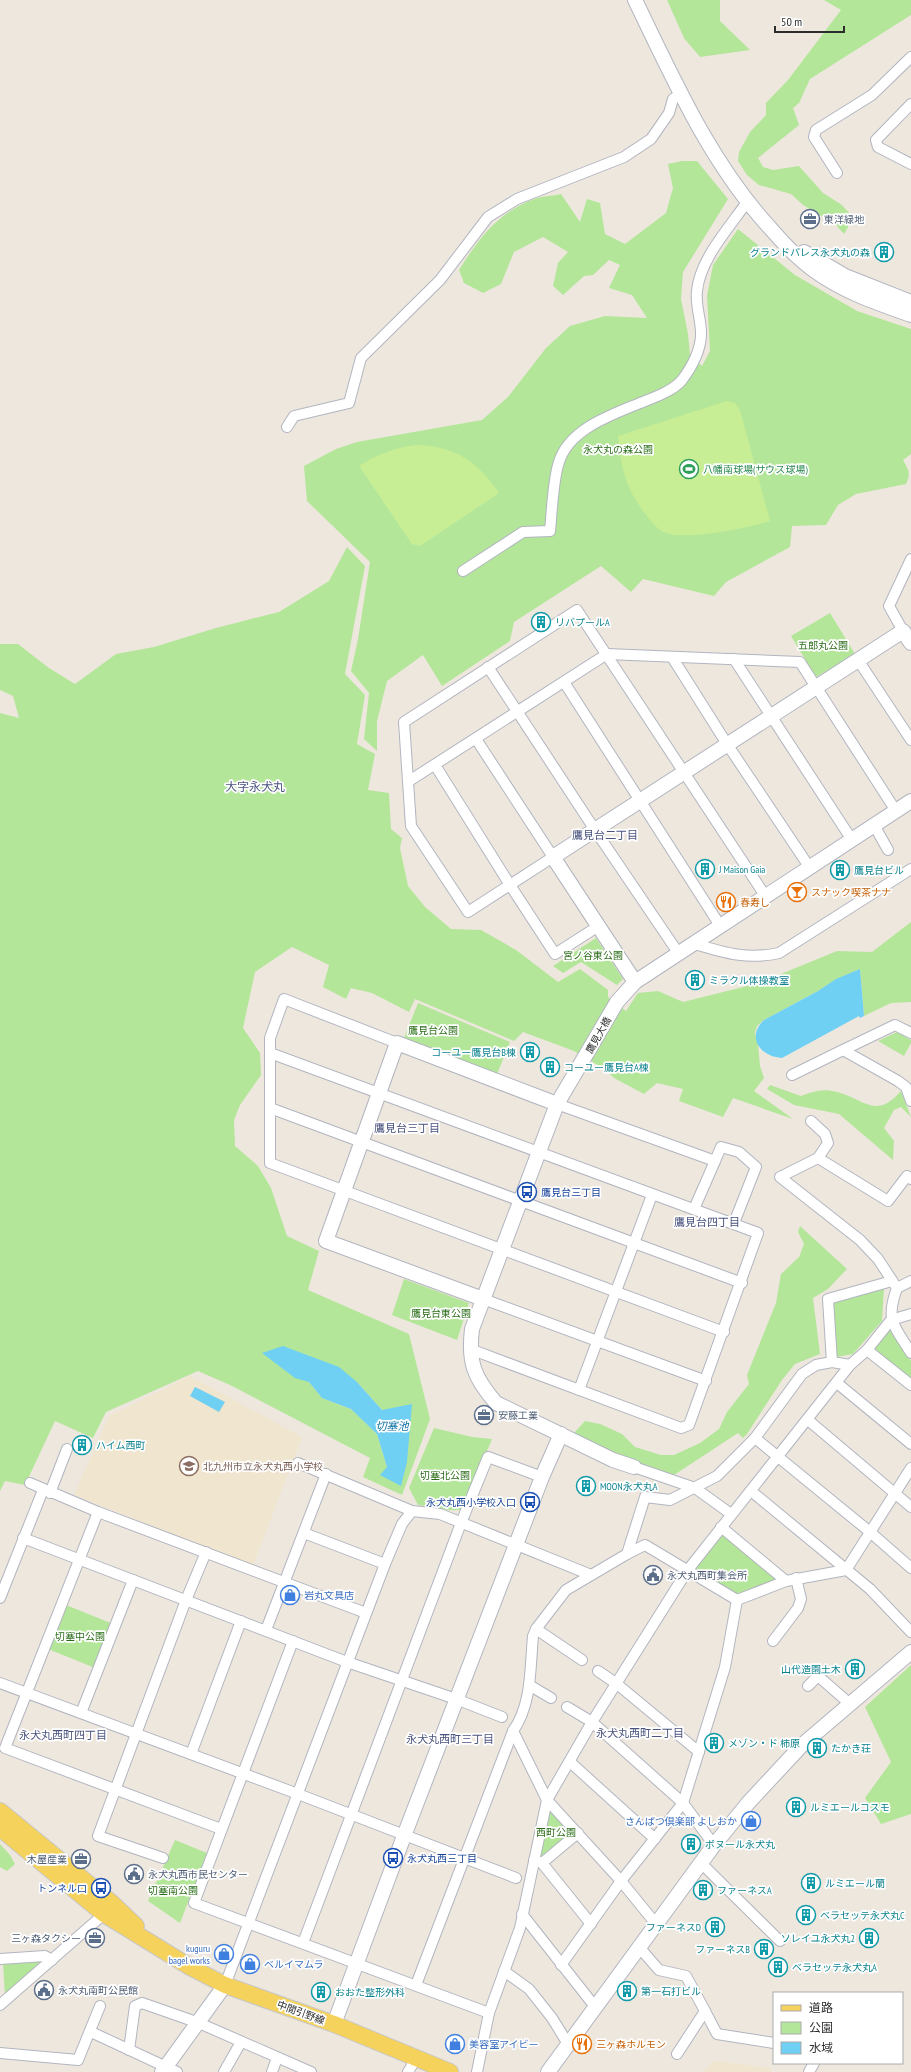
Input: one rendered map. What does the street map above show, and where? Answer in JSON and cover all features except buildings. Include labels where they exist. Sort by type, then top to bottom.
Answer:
[{"type":"main road","name":"中間引野線","points":[[0,1811],[113,1904],[155,1946]]},
{"type":"main road","name":"中間引野線","points":[[0,1828],[104,1914],[190,1967],[225,1985],[334,2024],[417,2057],[450,2072]]},
{"type":"street","points":[[635,0],[682,93],[726,174],[761,219],[801,261],[816,272],[843,288],[911,315]]},
{"type":"street","points":[[837,173],[814,137],[816,130],[872,95],[911,57]]},
{"type":"street","points":[[287,427],[294,416],[349,403],[362,358],[440,280],[488,217],[517,199],[624,157],[651,138],[669,113],[673,99],[682,93]]},
{"type":"street","points":[[911,104],[876,140],[878,147],[911,164]]},
{"type":"street","points":[[463,571],[523,532],[550,531],[559,462],[565,450],[581,431],[603,418],[664,392],[680,381],[692,364],[701,336],[698,316],[697,291],[704,265],[747,202]]},
{"type":"street","points":[[761,219],[798,248],[845,276],[911,302]]},
{"type":"street","points":[[911,559],[889,606],[911,643]]},
{"type":"street","points":[[766,897],[684,773],[607,654],[577,610],[404,722],[411,826],[468,912],[553,858],[684,773],[727,744],[903,631]]},
{"type":"street","points":[[409,781],[607,654],[800,662],[815,688],[896,811]]},
{"type":"street","points":[[672,657],[727,744],[810,868]]},
{"type":"street","points":[[734,659],[852,840]]},
{"type":"street","points":[[858,660],[911,740]]},
{"type":"street","points":[[488,667],[595,830],[679,954]]},
{"type":"street","points":[[564,682],[721,927]]},
{"type":"street","points":[[476,739],[597,927],[635,982]]},
{"type":"street","points":[[435,765],[555,954],[597,927]]},
{"type":"street","name":"鷹見大橋","points":[[634,1467],[613,1460],[496,1403],[483,1387],[474,1371],[470,1349],[472,1328],[557,1104],[617,1002],[635,982],[911,801]]},
{"type":"street","points":[[874,825],[888,850]]},
{"type":"street","points":[[695,944],[738,956],[761,957],[779,953],[911,869]]},
{"type":"street","points":[[715,1161],[557,1104],[284,999],[270,1038],[270,1163],[724,1332]]},
{"type":"street","points":[[792,1075],[895,1025],[911,1033]]},
{"type":"street","points":[[397,1043],[342,1191],[326,1241],[706,1380]]},
{"type":"street","points":[[843,1050],[898,1080],[906,1087],[911,1101]]},
{"type":"street","points":[[270,1053],[758,1233],[742,1283],[689,1425],[680,1428],[470,1349]]},
{"type":"street","points":[[270,1108],[361,1141],[519,1202],[742,1283]]},
{"type":"street","points":[[811,1121],[825,1134],[828,1143],[818,1158],[780,1177],[860,1240],[878,1259],[895,1284],[891,1320],[911,1353]]},
{"type":"street","points":[[694,1209],[721,1147],[739,1152],[756,1167],[734,1223]]},
{"type":"street","points":[[818,1158],[888,1201],[907,1176],[911,1179]]},
{"type":"street","points":[[579,1390],[596,1340],[652,1195]]},
{"type":"street","points":[[832,1362],[828,1299],[911,1281]]},
{"type":"street","points":[[477,2072],[489,2013],[520,1928],[522,1914],[538,1861],[547,1800],[592,1722],[687,1571],[850,1365],[867,1350],[891,1320],[911,1314]]},
{"type":"street","points":[[867,1350],[911,1385]]},
{"type":"street","points":[[626,1554],[645,1497],[670,1500],[717,1476],[755,1438],[802,1374],[816,1365],[832,1362],[850,1365]]},
{"type":"street","points":[[837,1383],[911,1444]]},
{"type":"street","points":[[808,1420],[911,1507]]},
{"type":"street","points":[[334,2024],[456,1699],[542,1477],[561,1434]]},
{"type":"street","points":[[755,1438],[779,1456],[911,1568]]},
{"type":"street","points":[[0,1598],[23,1538],[67,1449]]},
{"type":"street","points":[[303,1943],[461,1523],[488,1457],[542,1477]]},
{"type":"street","points":[[298,1463],[412,1511],[440,1514],[591,1575]]},
{"type":"street","points":[[634,1467],[695,1488],[731,1514]]},
{"type":"street","points":[[737,1600],[796,1578],[846,1570],[911,1468]]},
{"type":"street","points":[[266,1630],[326,1474]]},
{"type":"street","points":[[30,1483],[98,1512],[366,1613]]},
{"type":"street","points":[[751,1491],[870,1589],[911,1632]]},
{"type":"street","points":[[90,2032],[168,2070],[198,2023],[225,1985],[385,1564],[402,1524],[412,1511]]},
{"type":"street","points":[[98,1512],[78,1558],[5,1748],[221,1829]]},
{"type":"street","points":[[721,1527],[786,1581]]},
{"type":"street","points":[[304,1533],[385,1564]]},
{"type":"street","points":[[23,1538],[266,1630],[293,1642],[456,1699],[502,1718]]},
{"type":"street","points":[[416,1985],[513,1731],[518,1724],[527,1700],[533,1636],[536,1629],[566,1590],[626,1554],[645,1545],[737,1600]]},
{"type":"street","points":[[163,1858],[98,1836],[186,1600],[206,1552]]},
{"type":"street","points":[[773,1641],[798,1608],[801,1599],[796,1578]]},
{"type":"street","points":[[81,1713],[133,1580]]},
{"type":"street","points":[[561,1964],[621,1881],[683,1803],[725,1667],[737,1600]]},
{"type":"street","points":[[190,1754],[241,1621]]},
{"type":"street","points":[[536,1629],[582,1660]]},
{"type":"street","points":[[293,1642],[194,1902],[489,2013]]},
{"type":"street","points":[[548,2072],[656,1924],[702,1864],[714,1845],[749,1802],[797,1750],[911,1652]]},
{"type":"street","points":[[598,1671],[617,1684],[699,1752]]},
{"type":"street","points":[[808,1686],[818,1676],[850,1704]]},
{"type":"street","points":[[0,1683],[298,1794],[516,1878]]},
{"type":"street","points":[[529,1685],[551,1698]]},
{"type":"street","points":[[567,1707],[592,1722],[683,1803],[714,1845]]},
{"type":"street","points":[[513,1731],[547,1800],[621,1881],[656,1924]]},
{"type":"street","points":[[570,1762],[655,1839]]},
{"type":"street","points":[[538,1861],[578,1833]]},
{"type":"street","points":[[538,1861],[591,1924]]},
{"type":"street","points":[[702,1864],[780,1941]]},
{"type":"street","points":[[0,2005],[104,1914]]},
{"type":"street","points":[[522,1914],[596,2008]]},
{"type":"street","points":[[639,1947],[659,1970],[686,1976],[717,2034],[773,2042]]},
{"type":"street","points":[[0,1959],[45,1956],[52,1960]]},
{"type":"street","points":[[504,1971],[529,1989],[552,2018],[568,2044]]},
{"type":"street","points":[[129,2050],[135,2006],[142,2003],[198,2023],[311,2072]]},
{"type":"street","points":[[0,2053],[78,2060],[100,2006]]},
{"type":"street","points":[[677,2054],[705,2011]]},
{"type":"street","points":[[224,2072],[241,2042]]},
{"type":"street","points":[[408,2072],[417,2057]]},
{"type":"street","points":[[272,2072],[277,2058]]},
{"type":"shaded area","name":"北九州市立永犬丸西小学校","points":[[190,1376],[302,1437],[253,1566],[74,1495],[109,1416]]},
{"type":"shaded area","points":[[714,2061],[771,2068],[771,2072],[703,2072]]},
{"type":"green space","points":[[667,0],[720,0],[720,21],[750,50],[700,57],[684,38]]},
{"type":"green space","points":[[824,0],[911,0],[911,15],[810,79],[799,103],[793,108],[799,125],[758,158],[763,167],[773,170],[799,166],[823,193],[842,205],[850,214],[848,227],[844,234],[835,224],[803,205],[791,194],[759,185],[747,175],[738,161],[739,152],[750,132],[766,115],[766,103],[788,80],[841,10]]},
{"type":"green space","name":"永犬丸の森公園","points":[[682,161],[697,161],[728,199],[683,272],[681,299],[688,334],[690,355],[702,366],[710,351],[707,296],[713,265],[738,229],[795,275],[857,311],[911,329],[911,454],[903,460],[909,472],[906,484],[856,494],[838,505],[826,525],[792,526],[790,547],[726,582],[714,596],[643,579],[631,592],[601,566],[514,622],[510,641],[442,686],[423,655],[387,681],[377,721],[377,751],[364,739],[369,693],[351,671],[358,639],[370,562],[307,501],[304,466],[336,449],[357,442],[482,420],[508,397],[546,348],[570,326],[605,316],[647,318],[632,295],[609,288],[620,265],[609,260],[593,275],[584,276],[563,295],[553,286],[558,263],[568,252],[543,237],[514,252],[501,284],[483,293],[464,283],[459,270],[482,237],[501,218],[512,210],[537,198],[561,194],[580,222],[587,199],[600,203],[605,234],[625,244],[666,213],[673,188],[668,164]]},
{"type":"green space","name":"八幡南球場(サウス球場)","points":[[727,401],[735,403],[740,410],[770,521],[732,530],[700,534],[673,535],[661,531],[646,515],[629,487],[623,469],[618,436]]},
{"type":"green space","points":[[416,445],[442,448],[464,457],[482,472],[499,493],[420,546],[412,544],[359,466],[386,452]]},
{"type":"green space","points":[[347,547],[365,566],[345,674],[365,695],[357,744],[375,754],[368,790],[389,793],[391,829],[402,838],[400,848],[408,886],[425,907],[451,929],[481,930],[516,950],[558,982],[580,969],[608,990],[608,997],[626,1011],[638,993],[658,991],[683,1002],[759,983],[837,951],[872,952],[911,922],[911,1002],[891,1003],[864,1016],[860,969],[835,980],[818,991],[764,1020],[757,1026],[755,1033],[758,1044],[760,1066],[764,1078],[754,1091],[793,1119],[733,1098],[723,1117],[679,1101],[683,1089],[657,1083],[644,1094],[614,1078],[606,1070],[574,1051],[523,1032],[514,1041],[415,999],[409,1012],[372,993],[351,988],[346,999],[323,987],[329,965],[292,947],[255,972],[243,1028],[260,1053],[261,1075],[240,1105],[234,1120],[235,1146],[258,1166],[271,1188],[287,1236],[319,1251],[308,1290],[409,1334],[430,1419],[402,1495],[363,1477],[370,1458],[230,1385],[198,1371],[106,1412],[93,1438],[55,1421],[25,1485],[5,1481],[0,1491],[0,713],[19,718],[13,696],[0,690],[0,644],[18,644],[49,668],[75,684],[116,654],[154,647],[216,628],[279,612],[329,581]],"holes":[[[309,1382],[357,1382],[382,1410],[401,1485],[387,1467],[377,1434],[351,1409],[322,1398]]]},
{"type":"green space","name":"五郎丸公園","points":[[830,613],[855,654],[816,677],[791,636]]},
{"type":"green space","name":"宮ノ谷東公園","points":[[596,938],[623,979],[617,985],[581,962],[563,973],[553,966]]},
{"type":"green space","name":"鷹見台公園","points":[[418,1003],[510,1042],[497,1074],[404,1038]]},
{"type":"green space","points":[[897,1032],[911,1040],[911,1043],[904,1056],[878,1041]]},
{"type":"green space","points":[[770,1085],[801,1096],[828,1090],[846,1095],[870,1105],[877,1106],[892,1100],[901,1091],[911,1117],[901,1107],[894,1110],[884,1128],[894,1141],[893,1160],[839,1114],[794,1105],[767,1089]]},
{"type":"green space","points":[[800,1226],[847,1269],[828,1289],[813,1298],[820,1354],[795,1364],[782,1380],[743,1438],[738,1433],[674,1475],[628,1461],[573,1434],[585,1421],[600,1424],[622,1434],[635,1447],[661,1455],[674,1455],[700,1443],[719,1429],[727,1412],[749,1384],[747,1375],[776,1303],[781,1274],[799,1257],[804,1244],[798,1232]]},
{"type":"green space","name":"鷹見台東公園","points":[[404,1279],[469,1303],[457,1340],[392,1315]]},
{"type":"green space","points":[[884,1288],[882,1321],[853,1354],[836,1357],[832,1303]]},
{"type":"green space","points":[[891,1326],[911,1361],[911,1380],[873,1349]]},
{"type":"green space","name":"切塞北公園","points":[[434,1428],[472,1437],[492,1439],[463,1509],[446,1510],[418,1505],[409,1488]]},
{"type":"green space","points":[[722,1532],[778,1581],[739,1597],[694,1569]]},
{"type":"green space","name":"切塞中公園","points":[[66,1605],[113,1624],[95,1668],[48,1649]]},
{"type":"green space","points":[[911,1665],[911,1814],[881,1824],[865,1798],[891,1762],[865,1707]]},
{"type":"green space","name":"西町公園","points":[[551,1810],[572,1834],[542,1859],[539,1855]]},
{"type":"green space","name":"切塞南公園","points":[[175,1840],[207,1853],[180,1923],[148,1901]]},
{"type":"green space","points":[[0,1844],[10,1855],[15,1864],[7,1871],[0,1867]]},
{"type":"green space","points":[[37,1960],[44,1963],[5,1996],[3,1962]]},
{"type":"water","points":[[860,969],[864,1016],[860,1018],[859,1016],[782,1058],[767,1054],[758,1045],[756,1033],[764,1020],[818,991],[836,979]]},
{"type":"water","name":"切塞池","points":[[283,1346],[339,1367],[357,1382],[382,1410],[412,1404],[407,1462],[401,1486],[380,1475],[387,1467],[377,1434],[351,1409],[322,1398],[309,1382],[295,1378],[262,1353]]},
{"type":"water","points":[[195,1387],[225,1402],[219,1412],[190,1396]]},
{"type":"place","name":"東洋緑地","points":[[810,219]]},
{"type":"place","name":"グランドパレス永犬丸の森","points":[[884,252]]},
{"type":"place","name":"八幡南球場(サウス球場)","points":[[689,469]]},
{"type":"place","name":"リバプールA","points":[[541,622]]},
{"type":"place","name":"J Maison Gaia","points":[[705,869]]},
{"type":"place","name":"鷹見台ビル","points":[[840,870]]},
{"type":"place","name":"スナック喫茶ナナ","points":[[797,892]]},
{"type":"place","name":"春寿し","points":[[726,902]]},
{"type":"place","name":"ミラクル体操教室","points":[[695,980]]},
{"type":"place","name":"コーユー鷹見台B棟","points":[[530,1052]]},
{"type":"place","name":"コーユー鷹見台A棟","points":[[550,1067]]},
{"type":"place","name":"鷹見台三丁目","points":[[527,1192]]},
{"type":"place","name":"安藤工業","points":[[484,1415]]},
{"type":"place","name":"ハイム西町","points":[[82,1445]]},
{"type":"place","name":"北九州市立永犬丸西小学校","points":[[189,1466]]},
{"type":"place","name":"MOON永犬丸A","points":[[586,1486]]},
{"type":"place","name":"永犬丸西小学校入口","points":[[530,1502]]},
{"type":"place","name":"永犬丸西町集会所","points":[[653,1575]]},
{"type":"place","name":"岩丸文具店","points":[[290,1595]]},
{"type":"place","name":"山代造園土木","points":[[855,1669]]},
{"type":"place","name":"メゾン・ド 柿原","points":[[714,1743]]},
{"type":"place","name":"たかき荘","points":[[817,1748]]},
{"type":"place","name":"ルミエールコスモ","points":[[796,1807]]},
{"type":"place","name":"さんぱつ倶楽部 よしおか","points":[[751,1821]]},
{"type":"place","name":"ボヌール永犬丸","points":[[691,1844]]},
{"type":"place","name":"永犬丸西三丁目","points":[[393,1858]]},
{"type":"place","name":"木屋産業","points":[[81,1859]]},
{"type":"place","name":"永犬丸西市民センター","points":[[134,1874]]},
{"type":"place","name":"ルミエール蘭","points":[[811,1883]]},
{"type":"place","name":"トンネル口","points":[[101,1888]]},
{"type":"place","name":"ファーネスA","points":[[703,1890]]},
{"type":"place","name":"ベラセッテ永犬丸C","points":[[806,1915]]},
{"type":"place","name":"ファーネスD","points":[[715,1927]]},
{"type":"place","name":"三ヶ森タクシー","points":[[95,1938]]},
{"type":"place","name":"ソレイユ永犬丸2","points":[[869,1938]]},
{"type":"place","name":"ファーネスB","points":[[764,1949]]},
{"type":"place","name":"kuguru bagel works","points":[[224,1954]]},
{"type":"place","name":"ベルイマムラ","points":[[250,1964]]},
{"type":"place","name":"ベラセッテ永犬丸A","points":[[778,1967]]},
{"type":"place","name":"永犬丸南町公民館","points":[[44,1990]]},
{"type":"place","name":"第一石打ビル","points":[[627,1991]]},
{"type":"place","name":"おおた整形外科","points":[[321,1992]]},
{"type":"place","name":"美容室アイビー","points":[[455,2044]]},
{"type":"place","name":"三ヶ森ホルモン","points":[[582,2044]]},
{"type":"district","name":"大字永犬丸","points":[[255,787]]},
{"type":"district","name":"鷹見台二丁目","points":[[605,835]]},
{"type":"district","name":"鷹見台三丁目","points":[[407,1128]]},
{"type":"district","name":"鷹見台四丁目","points":[[707,1222]]},
{"type":"district","name":"永犬丸西町二丁目","points":[[640,1733]]},
{"type":"district","name":"永犬丸西町四丁目","points":[[63,1735]]},
{"type":"district","name":"永犬丸西町三丁目","points":[[450,1739]]}]
